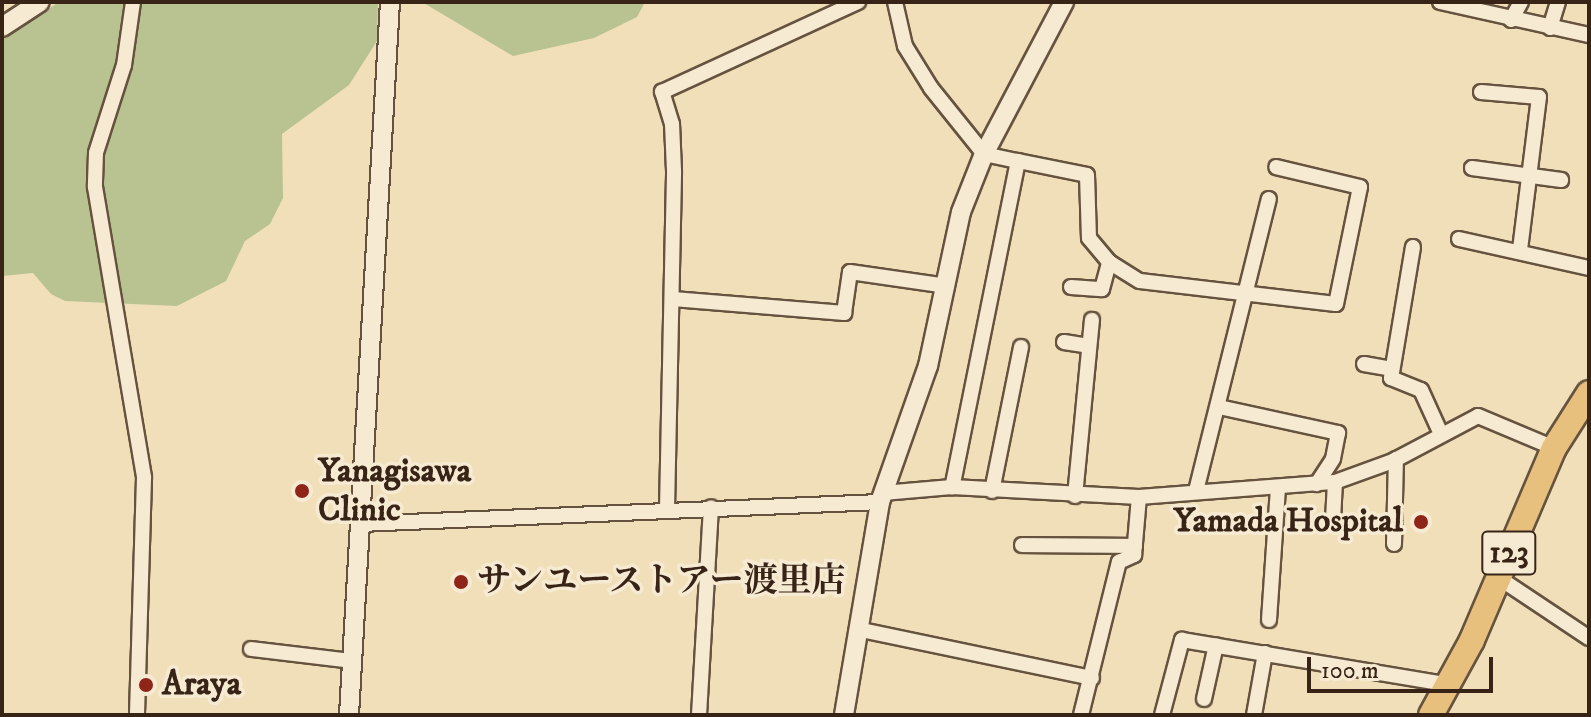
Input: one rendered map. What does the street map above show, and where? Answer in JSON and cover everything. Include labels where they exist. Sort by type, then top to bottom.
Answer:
[{"type":"highway","name":"123","points":[[1431,715],[1450,685],[1554,448],[1589,393]]},
{"type":"street","points":[[2,27],[40,2]]},
{"type":"street","points":[[133,2],[124,65],[96,153],[95,187],[144,478],[137,715]]},
{"type":"street","points":[[349,715],[390,2]]},
{"type":"street","points":[[667,509],[673,299],[672,124],[662,92],[858,2]]},
{"type":"street","points":[[895,2],[905,46],[984,154],[1087,175],[1089,238],[1109,262],[1140,281],[1340,301],[1360,187],[1276,167]]},
{"type":"street","points":[[844,715],[881,498],[928,366],[961,212],[984,154],[1064,2]]},
{"type":"street","points":[[1440,2],[1589,35]]},
{"type":"street","points":[[1511,20],[1521,2]]},
{"type":"street","points":[[1550,28],[1558,2]]},
{"type":"street","points":[[1481,92],[1539,97],[1520,249]]},
{"type":"street","points":[[952,487],[1018,161]]},
{"type":"street","points":[[1472,168],[1561,180]]},
{"type":"street","points":[[1196,491],[1249,291],[1269,199]]},
{"type":"street","points":[[1459,239],[1588,263]]},
{"type":"street","points":[[1413,247],[1391,378],[1421,390],[1441,434]]},
{"type":"street","points":[[1071,287],[1102,289],[1109,262]]},
{"type":"street","points":[[673,299],[844,313],[850,272],[947,286]]},
{"type":"street","points":[[1075,496],[1092,320]]},
{"type":"street","points":[[1064,342],[1089,346]]},
{"type":"street","points":[[992,491],[1021,347]]},
{"type":"street","points":[[1364,364],[1392,369]]},
{"type":"street","points":[[1219,407],[1338,433],[1333,459],[1317,484]]},
{"type":"street","points":[[360,524],[881,498],[952,487],[1075,496],[1139,497],[1278,488],[1335,482],[1396,459],[1478,416],[1554,448]]},
{"type":"street","points":[[1394,544],[1396,459]]},
{"type":"street","points":[[1333,520],[1335,482]]},
{"type":"street","points":[[1269,620],[1278,488]]},
{"type":"street","points":[[1081,715],[1119,562],[1134,555],[1139,497]]},
{"type":"street","points":[[699,715],[711,507]]},
{"type":"street","points":[[1022,545],[1135,546]]},
{"type":"street","points":[[1499,578],[1589,638]]},
{"type":"street","points":[[857,629],[1092,678]]},
{"type":"street","points":[[1162,715],[1182,640],[1450,685]]},
{"type":"street","points":[[1204,699],[1216,645]]},
{"type":"street","points":[[251,649],[352,661]]},
{"type":"street","points":[[1254,715],[1265,653]]},
{"type":"green space","points":[[59,2],[378,2],[377,41],[349,85],[282,134],[283,198],[270,224],[245,241],[226,281],[177,306],[65,301],[51,294],[33,273],[2,276],[2,40]]},
{"type":"green space","points":[[422,2],[645,2],[637,17],[594,38],[513,56]]},
{"type":"place","name":"Yanagisawa Clinic","points":[[302,491]]},
{"type":"place","name":"Yamada Hospital","points":[[1421,522]]},
{"type":"place","name":"サンユーストアー渡里店","points":[[461,582]]},
{"type":"place","name":"Araya","points":[[146,685]]}]
